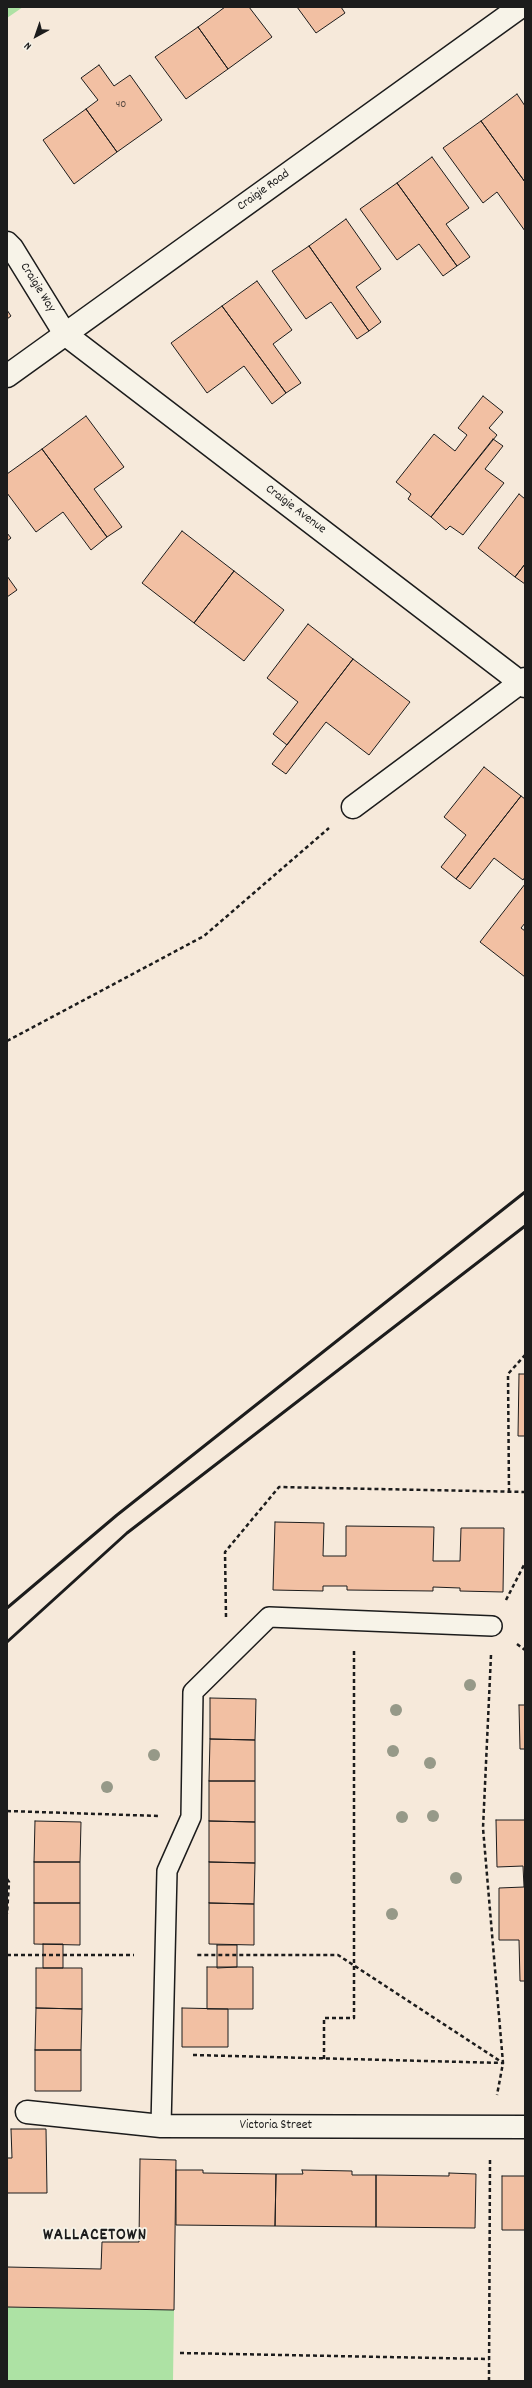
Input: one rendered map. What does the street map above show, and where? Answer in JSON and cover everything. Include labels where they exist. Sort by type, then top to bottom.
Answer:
[{"type":"street","name":"Craigie Road","points":[[7,376],[520,7]]},
{"type":"street","name":"Craigie Way","points":[[7,243],[12,248],[65,334]]},
{"type":"street","name":"Craigie Avenue","points":[[65,334],[524,683]]},
{"type":"street","points":[[353,807],[524,683]]},
{"type":"street","name":"Victoria Street","points":[[27,2112],[161,2126],[525,2127]]},
{"type":"lane","points":[[161,2126],[167,1871],[191,1817],[193,1692],[269,1617],[492,1626]]},
{"type":"path","points":[[7,1041],[204,936],[353,807]]},
{"type":"path","points":[[510,1492],[508,1374],[525,1355]]},
{"type":"path","points":[[226,1659],[224,1552],[279,1487],[525,1492]]},
{"type":"path","points":[[489,2381],[490,2127],[503,2063],[482,1828],[492,1626],[525,1563]]},
{"type":"path","points":[[324,2059],[324,2018],[354,2018],[354,1620]]},
{"type":"path","points":[[7,1811],[191,1817]]},
{"type":"path","points":[[7,1879],[9,1882],[7,1914]]},
{"type":"path","points":[[7,1955],[338,1955],[503,2063]]},
{"type":"path","points":[[163,2054],[503,2063]]},
{"type":"path","points":[[180,2353],[489,2359]]},
{"type":"green space","points":[[7,7],[23,7],[7,18]]},
{"type":"green space","points":[[7,2307],[174,2310],[173,2381],[7,2381]]},
{"type":"building","points":[[225,7],[249,7],[272,37],[228,69],[198,27]]},
{"type":"building","points":[[297,7],[341,7],[345,13],[316,33]]},
{"type":"building","points":[[198,27],[228,69],[186,99],[155,57]]},
{"type":"building","points":[[99,65],[114,86],[130,75],[162,120],[117,152],[86,109],[98,100],[81,78]]},
{"type":"building","points":[[517,94],[525,106],[525,182],[481,121]]},
{"type":"building","points":[[86,109],[117,152],[74,184],[43,140]]},
{"type":"building","points":[[481,121],[525,182],[525,231],[497,192],[483,203],[443,148]]},
{"type":"building","points":[[432,157],[469,208],[446,224],[470,257],[457,266],[397,183]]},
{"type":"building","points":[[397,183],[457,266],[443,276],[419,244],[397,260],[360,209]]},
{"type":"building","points":[[346,219],[381,269],[356,287],[381,322],[369,331],[309,246]]},
{"type":"building","points":[[309,246],[369,331],[357,339],[331,302],[306,319],[272,271]]},
{"type":"building","points":[[257,281],[292,330],[273,344],[301,383],[286,393],[222,306]]},
{"type":"building","points":[[222,306],[286,393],[272,404],[244,366],[207,393],[171,343]]},
{"type":"building","points":[[7,310],[11,316],[7,319]]},
{"type":"building","points":[[483,396],[503,412],[489,428],[497,435],[431,517],[408,499],[411,494],[396,482],[434,434],[455,451],[467,435],[458,428]]},
{"type":"building","points":[[86,416],[124,467],[94,489],[122,527],[107,537],[42,449]]},
{"type":"building","points":[[493,439],[503,446],[485,469],[504,483],[463,535],[450,526],[446,530],[431,517]]},
{"type":"building","points":[[42,449],[107,537],[91,550],[63,512],[36,532],[7,493],[7,474]]},
{"type":"building","points":[[519,494],[525,499],[525,564],[515,577],[478,548]]},
{"type":"building","points":[[182,531],[234,571],[194,623],[142,583]]},
{"type":"building","points":[[7,533],[11,538],[7,541]]},
{"type":"building","points":[[525,564],[525,584],[515,577]]},
{"type":"building","points":[[234,571],[284,610],[244,661],[194,623]]},
{"type":"building","points":[[7,576],[17,590],[7,597]]},
{"type":"building","points":[[308,624],[353,659],[287,745],[273,734],[298,702],[267,678]]},
{"type":"building","points":[[353,659],[410,702],[369,755],[326,722],[286,774],[272,764]]},
{"type":"building","points":[[484,767],[521,796],[456,879],[441,867],[466,835],[444,817]]},
{"type":"building","points":[[521,796],[525,799],[525,877],[523,880],[494,858],[470,889],[456,879]]},
{"type":"building","points":[[525,884],[525,923],[521,928],[525,931],[525,977],[480,942]]},
{"type":"building","points":[[519,1374],[525,1374],[525,1436],[518,1436]]},
{"type":"building","points":[[275,1522],[324,1523],[323,1556],[346,1556],[346,1526],[434,1527],[433,1561],[460,1561],[461,1528],[504,1528],[503,1592],[460,1591],[460,1588],[433,1587],[433,1591],[347,1590],[347,1586],[323,1586],[323,1591],[273,1590]]},
{"type":"building","points":[[210,1698],[256,1699],[255,1740],[210,1739]]},
{"type":"building","points":[[519,1705],[525,1705],[525,1749],[520,1749]]},
{"type":"building","points":[[210,1739],[255,1740],[255,1781],[209,1781]]},
{"type":"building","points":[[209,1781],[255,1781],[255,1822],[209,1821]]},
{"type":"building","points":[[496,1820],[525,1820],[525,1981],[520,1981],[519,1940],[499,1940],[499,1888],[524,1887],[523,1866],[497,1867]]},
{"type":"building","points":[[35,1821],[81,1822],[80,1862],[34,1862]]},
{"type":"building","points":[[209,1821],[255,1822],[255,1863],[209,1862]]},
{"type":"building","points":[[34,1862],[80,1862],[80,1903],[34,1903]]},
{"type":"building","points":[[209,1862],[255,1863],[254,1904],[209,1903]]},
{"type":"building","points":[[34,1903],[80,1903],[80,1945],[34,1944]]},
{"type":"building","points":[[209,1903],[254,1904],[254,1945],[209,1944]]},
{"type":"building","points":[[43,1944],[63,1944],[63,1968],[43,1968]]},
{"type":"building","points":[[217,1945],[237,1945],[237,1967],[217,1968]]},
{"type":"building","points":[[207,1967],[253,1967],[253,2009],[207,2009]]},
{"type":"building","points":[[36,1968],[82,1968],[82,2009],[36,2008]]},
{"type":"building","points":[[36,2008],[82,2009],[81,2050],[35,2050]]},
{"type":"building","points":[[182,2008],[228,2009],[228,2047],[182,2047]]},
{"type":"building","points":[[35,2050],[81,2050],[81,2091],[35,2091]]},
{"type":"building","points":[[11,2129],[46,2129],[47,2193],[7,2193],[7,2158],[12,2158]]},
{"type":"building","points":[[140,2159],[176,2160],[174,2310],[7,2307],[7,2267],[101,2269],[102,2242],[139,2242]]},
{"type":"building","points":[[176,2170],[203,2170],[203,2173],[276,2174],[275,2226],[176,2225]]},
{"type":"building","points":[[302,2170],[352,2171],[352,2175],[376,2175],[376,2227],[275,2226],[276,2174],[303,2174]]},
{"type":"building","points":[[449,2173],[476,2174],[475,2228],[376,2227],[376,2175],[449,2176]]},
{"type":"building","points":[[502,2176],[525,2176],[525,2230],[502,2230]]},
{"type":"railway","points":[[7,1608],[117,1515],[525,1192]]},
{"type":"railway","points":[[7,1642],[127,1533],[525,1226]]},
{"type":"district","name":"WALLACETOWN","points":[[95,2237]]}]
